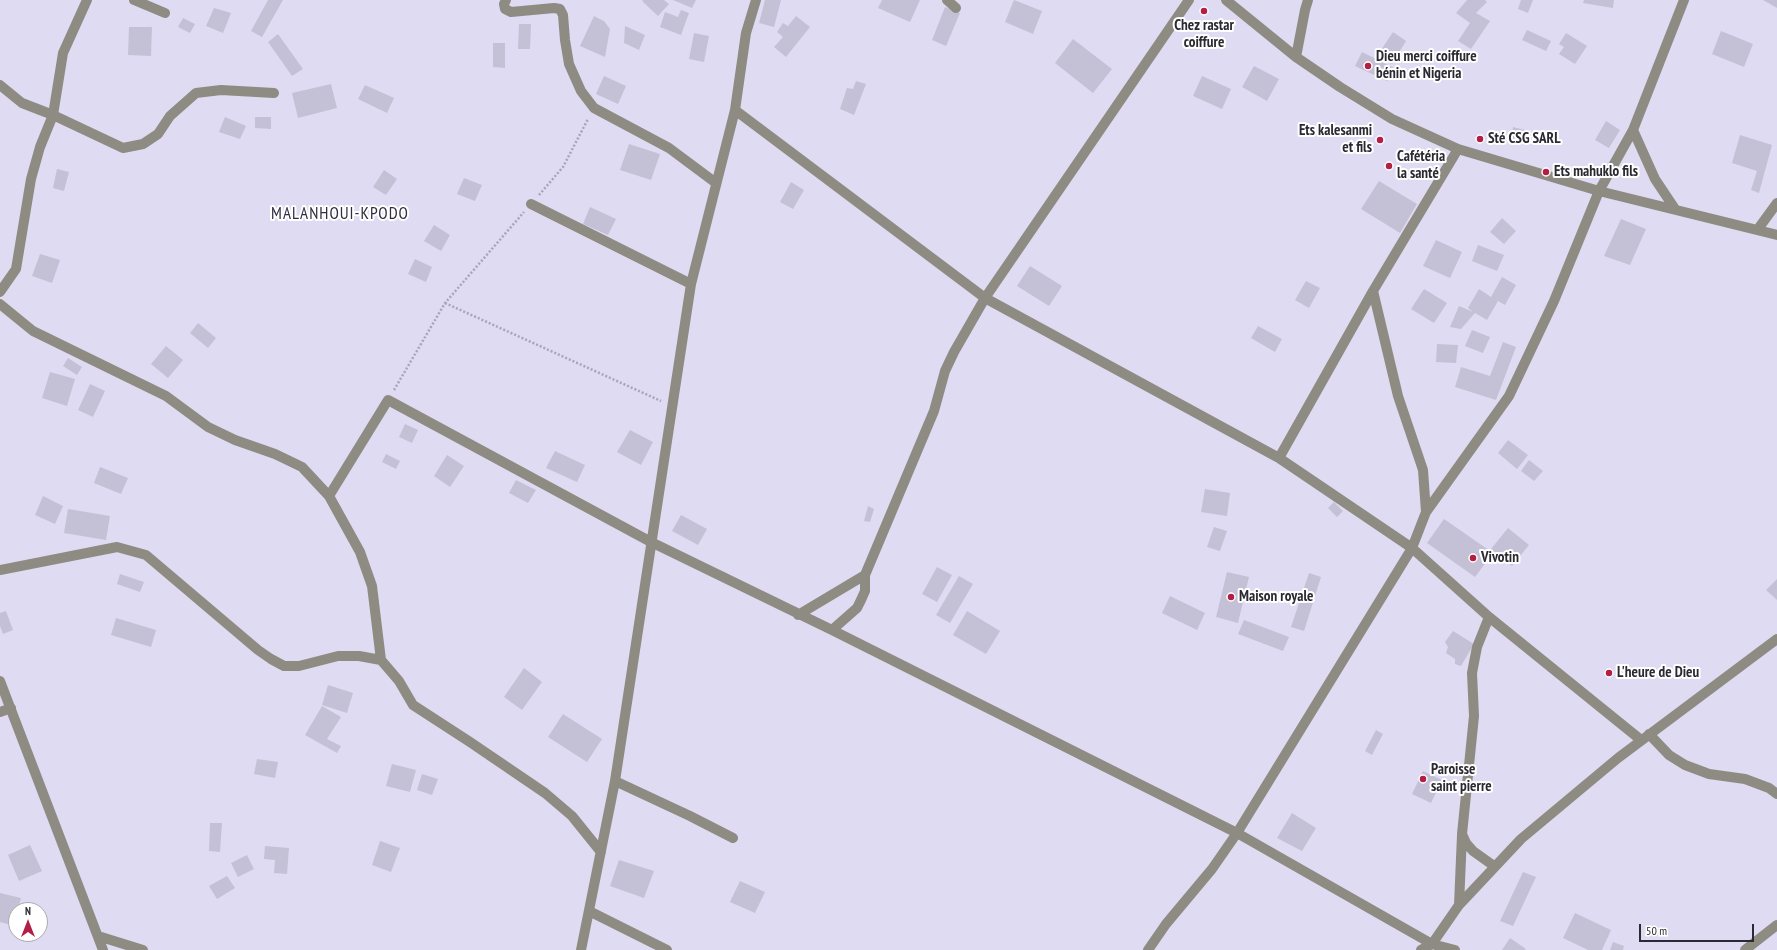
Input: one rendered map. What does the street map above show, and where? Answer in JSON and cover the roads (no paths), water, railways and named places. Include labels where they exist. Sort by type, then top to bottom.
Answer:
[{"type":"street","points":[[0,292],[16,269],[31,179],[40,147],[53,115],[64,53],[87,0]]},
{"type":"street","points":[[134,0],[165,13]]},
{"type":"street","points":[[506,0],[504,4],[505,9],[511,12],[554,8],[560,9],[563,15],[564,40],[569,64],[581,91],[594,108],[668,148],[716,183]]},
{"type":"street","points":[[581,950],[615,781],[691,284],[735,110],[746,34],[756,0]]},
{"type":"street","points":[[947,0],[956,8]]},
{"type":"street","points":[[832,630],[857,608],[862,600],[865,591],[865,575],[934,411],[945,370],[985,298],[1189,0]]},
{"type":"street","points":[[1226,0],[1296,57],[1340,87],[1392,119],[1458,149],[1599,191],[1758,229],[1777,235]]},
{"type":"street","points":[[1296,57],[1308,0]]},
{"type":"street","points":[[1148,950],[1166,924],[1212,869],[1238,833],[1412,548],[1426,512],[1509,396],[1554,301],[1599,191],[1633,130],[1684,0]]},
{"type":"street","points":[[0,85],[22,103],[53,115],[123,148],[142,144],[158,134],[170,116],[196,93],[221,90],[274,93]]},
{"type":"street","points":[[735,110],[985,298],[1279,458],[1412,548],[1489,617],[1669,755],[1685,765],[1709,774],[1745,780],[1769,788],[1777,794]]},
{"type":"street","points":[[1633,130],[1655,179],[1675,209]]},
{"type":"street","points":[[1279,458],[1373,291],[1458,149]]},
{"type":"street","points":[[1758,229],[1777,203]]},
{"type":"street","points":[[531,204],[691,284]]},
{"type":"street","points":[[1373,291],[1398,396],[1423,470],[1426,512]]},
{"type":"street","points":[[0,304],[33,331],[166,396],[208,427],[235,440],[276,454],[302,467],[329,496],[360,552],[372,586],[381,660],[399,681],[413,706],[470,742],[545,793],[572,816],[601,852]]},
{"type":"street","points":[[329,496],[388,400],[651,542],[832,630],[1238,833],[1438,947],[1455,950]]},
{"type":"street","points":[[0,570],[117,547],[146,554],[258,650],[284,666],[299,666],[338,656],[359,656],[381,660]]},
{"type":"street","points":[[798,614],[865,575]]},
{"type":"street","points":[[1459,905],[1462,834],[1474,716],[1472,674],[1475,654],[1489,617]]},
{"type":"street","points":[[1438,947],[1459,905],[1521,839],[1575,792],[1645,737],[1777,639]]},
{"type":"street","points":[[0,681],[103,950]]},
{"type":"street","points":[[0,712],[11,708]]},
{"type":"street","points":[[615,781],[733,838]]},
{"type":"street","points":[[1462,834],[1466,843],[1473,851],[1494,866]]},
{"type":"street","points":[[589,911],[667,950]]},
{"type":"street","points":[[1745,950],[1777,926]]},
{"type":"street","points":[[98,936],[143,950]]},
{"type":"street","points":[[1421,950],[1438,947]]},
{"type":"place","name":"Chez rastar coiffure","points":[[1204,11]]},
{"type":"place","name":"Dieu merci coiffure bénin et Nigeria","points":[[1368,66]]},
{"type":"place","name":"Sté CSG SARL","points":[[1480,139]]},
{"type":"place","name":"Ets kalesanmi et fils","points":[[1380,140]]},
{"type":"place","name":"Cafétéria la santé","points":[[1389,166]]},
{"type":"place","name":"Ets mahuklo fils","points":[[1546,172]]},
{"type":"place","name":"Vivotin","points":[[1473,558]]},
{"type":"place","name":"Maison royale","points":[[1231,597]]},
{"type":"place","name":"L'heure de Dieu","points":[[1609,673]]},
{"type":"place","name":"Paroisse saint pierre","points":[[1423,779]]},
{"type":"district","name":"MALANHOUI-KPODO","points":[[340,214]]}]
